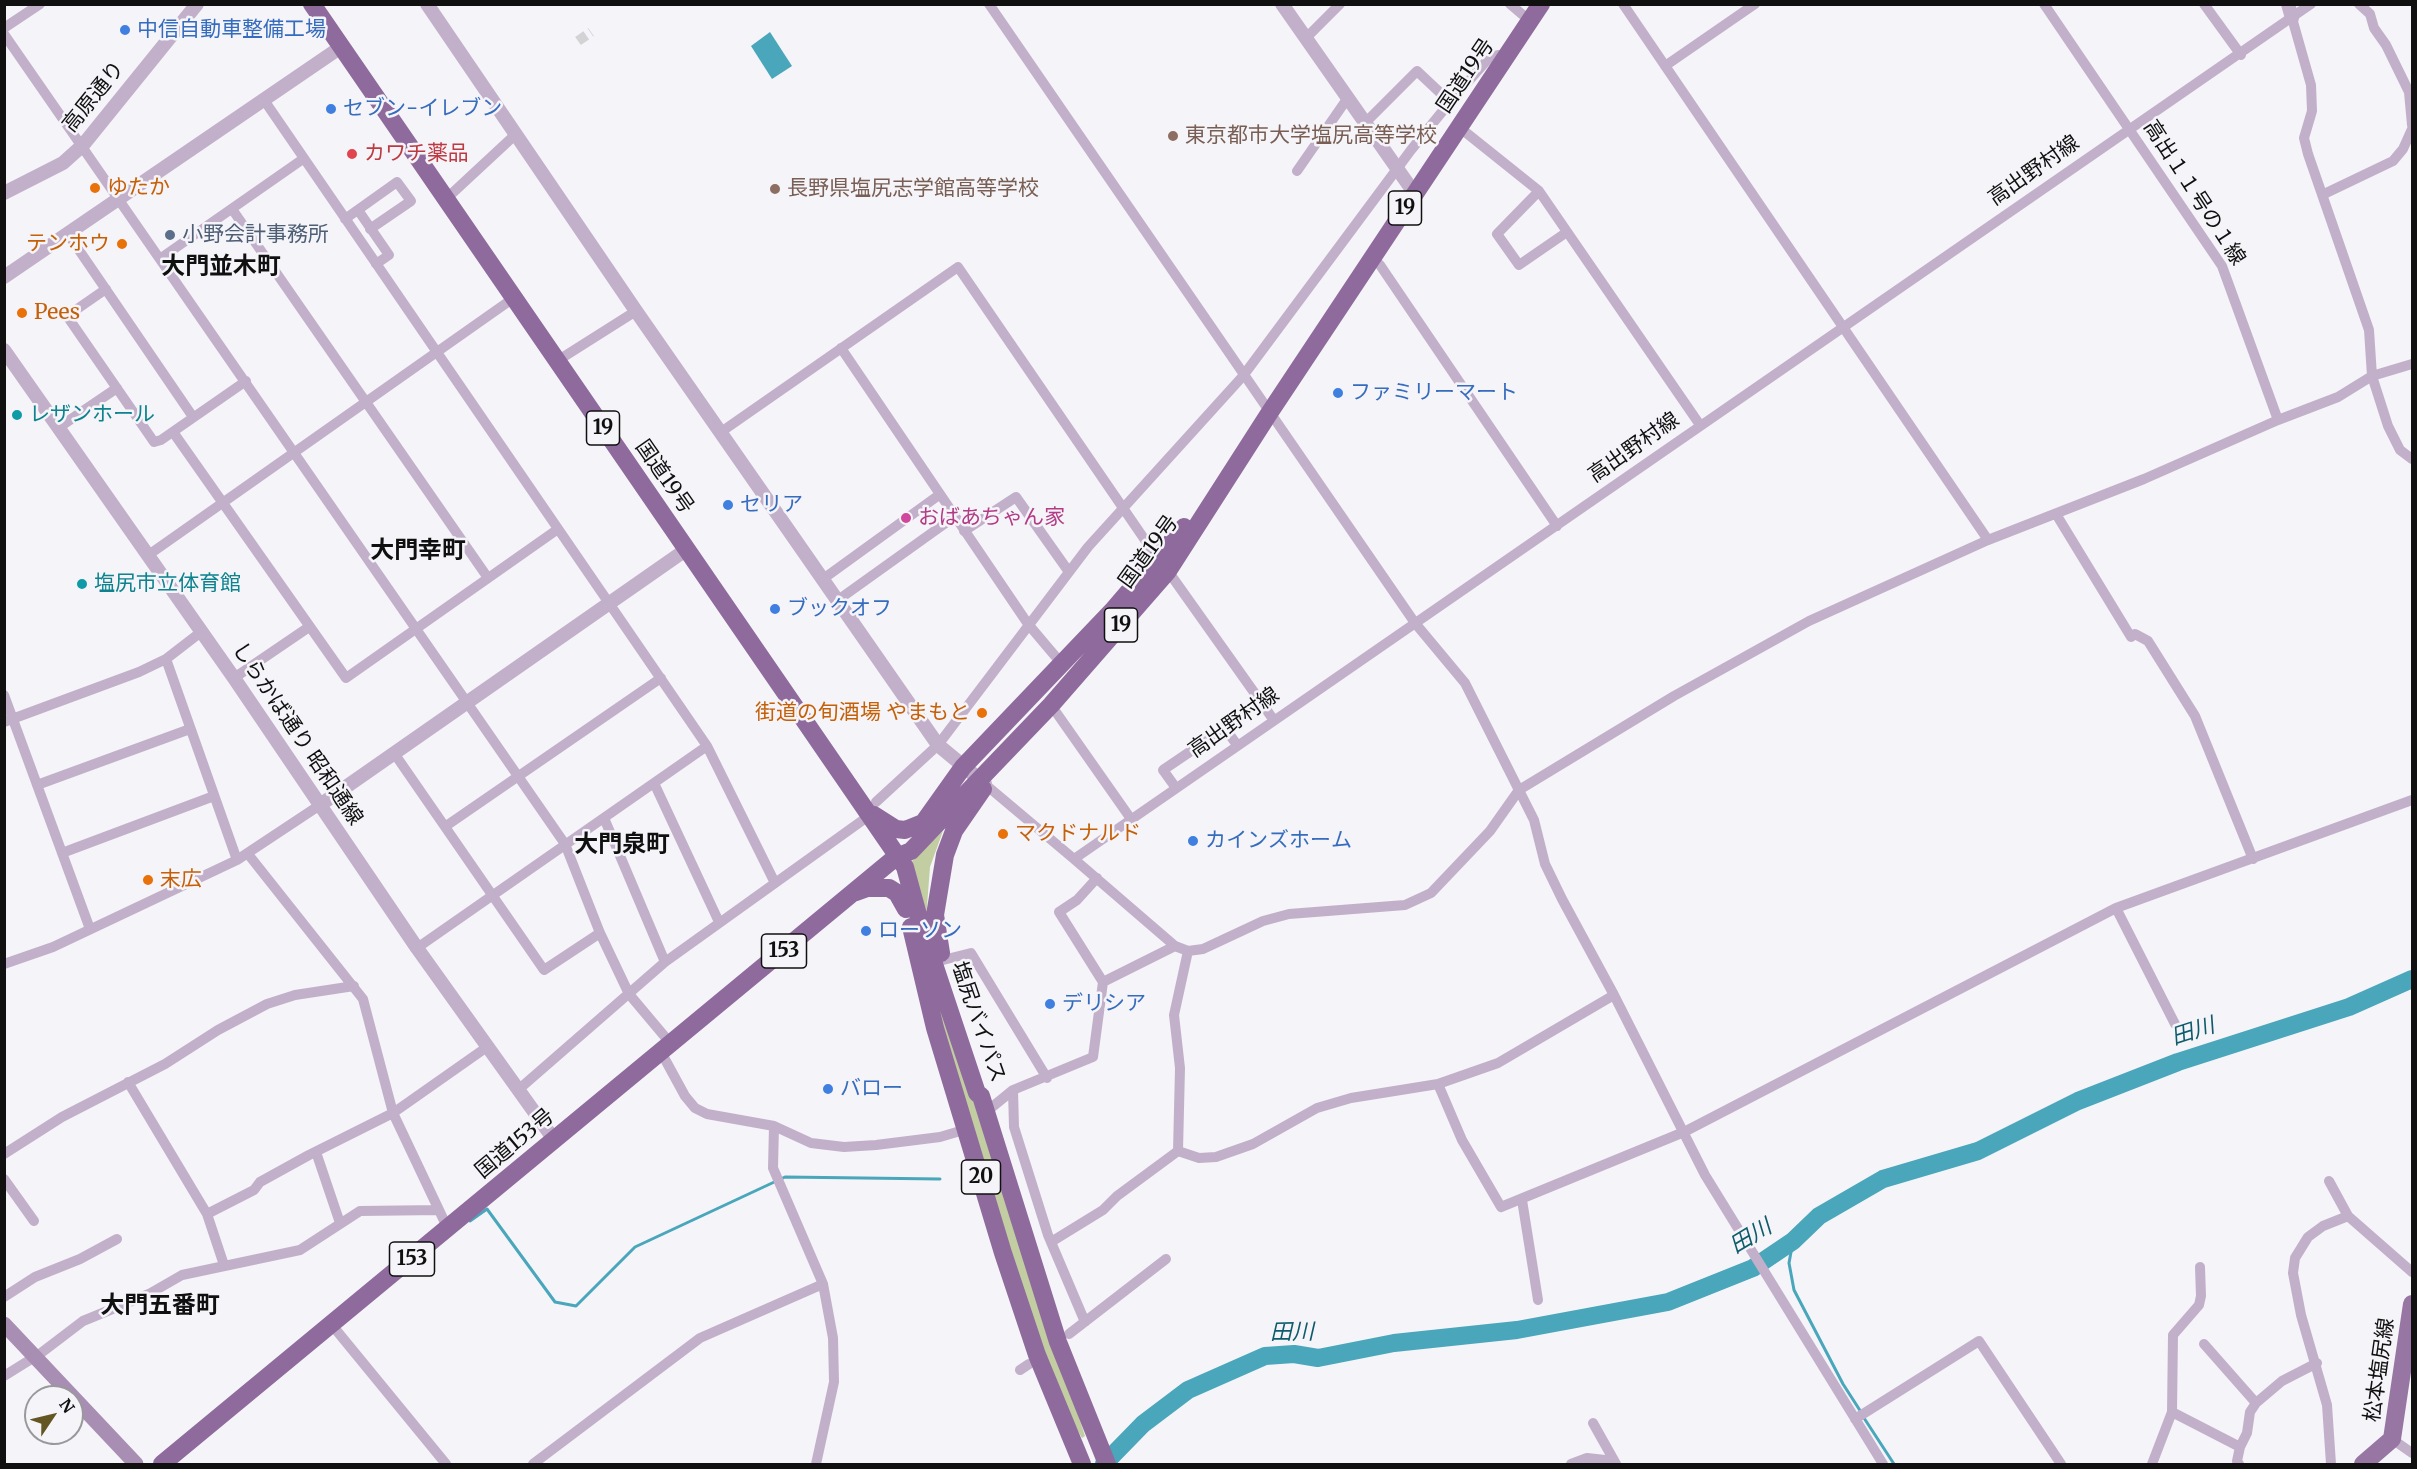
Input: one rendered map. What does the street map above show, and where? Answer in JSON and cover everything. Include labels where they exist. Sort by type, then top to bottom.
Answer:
[{"type":"highway","name":"国道19号","points":[[312,4],[687,549],[870,809],[896,857]]},
{"type":"highway","name":"国道19号","points":[[982,782],[1073,680],[1163,565],[1270,412],[1541,4]]},
{"type":"highway","name":"国道19号","points":[[896,857],[903,844],[925,822],[963,767],[1060,663],[1163,565]]},
{"type":"highway","points":[[896,857],[911,851],[982,782]]},
{"type":"highway","points":[[982,782],[954,831],[945,855],[935,915],[937,937],[983,1104]]},
{"type":"highway","points":[[870,809],[896,829],[905,830],[925,822]]},
{"type":"highway","name":"国道153号","points":[[162,1464],[896,857]]},
{"type":"highway","name":"塩尻バイパス","points":[[896,857],[906,909],[935,1028],[1020,1304],[1082,1464]]},
{"type":"highway","name":"塩尻バイパス","points":[[896,857],[905,867],[938,978],[977,1093],[983,1104],[1058,1342],[1107,1464]]},
{"type":"highway","points":[[852,894],[867,888],[889,888],[897,893],[906,909]]},
{"type":"main road","name":"松本塩尻線","points":[[2363,1464],[2384,1449],[2392,1439],[2396,1425],[2412,1304]]},
{"type":"main road","points":[[4,1324],[136,1464]]},
{"type":"street","points":[[4,28],[40,4]]},
{"type":"street","name":"高原通り","points":[[6,190],[63,163],[83,145],[197,4]]},
{"type":"street","points":[[428,4],[636,310],[938,744],[1175,946],[1188,951],[1203,949],[1263,921],[1289,914],[1405,905],[1431,893],[1490,831],[1519,790],[1674,696],[1809,621],[1988,540],[2144,479],[2278,420],[2338,397],[2372,376],[2412,364]]},
{"type":"street","points":[[989,4],[1415,623],[1465,683],[1534,820],[1545,864],[1684,1132],[1744,1241],[1860,1416],[1883,1464]]},
{"type":"street","points":[[1282,4],[1396,170],[1415,194]]},
{"type":"street","points":[[1305,39],[1340,4]]},
{"type":"street","points":[[1510,4],[1530,21]]},
{"type":"street","points":[[1623,4],[1988,540]]},
{"type":"street","points":[[1665,66],[1755,4]]},
{"type":"street","name":"高出１１号の１線","points":[[2044,4],[2222,266],[2278,420]]},
{"type":"street","points":[[2204,4],[2241,54]]},
{"type":"street","name":"高出野村線","points":[[1074,859],[2241,54],[2290,11],[2311,4]]},
{"type":"street","points":[[2324,194],[2393,160],[2403,149],[2412,127],[2409,92],[2386,45],[2374,28],[2370,14],[2359,4]]},
{"type":"street","points":[[2290,11],[2311,85],[2312,111],[2304,138],[2369,330],[2372,376],[2388,426],[2400,450],[2412,459]]},
{"type":"street","points":[[4,34],[565,844],[600,933],[629,994],[666,1048],[685,1096],[695,1108],[707,1114],[774,1126],[812,1143],[844,1147],[940,1137],[967,1129]]},
{"type":"street","points":[[4,277],[341,47]]},
{"type":"street","points":[[518,1090],[665,962],[775,883],[870,809],[938,744],[1069,572],[1124,507],[1243,376],[1396,170],[1450,102],[1490,57],[1499,55],[1505,58]]},
{"type":"street","points":[[1364,124],[1417,71],[1450,102]]},
{"type":"street","points":[[1298,171],[1347,99]]},
{"type":"street","points":[[264,100],[707,746],[775,883]]},
{"type":"street","points":[[1459,127],[1539,191],[1700,425]]},
{"type":"street","points":[[446,199],[516,134]]},
{"type":"street","points":[[161,258],[303,159]]},
{"type":"street","points":[[345,219],[397,182],[411,201],[370,229]]},
{"type":"street","points":[[1539,191],[1497,234],[1519,265],[1567,232]]},
{"type":"street","points":[[232,209],[488,578]]},
{"type":"street","points":[[358,210],[388,255],[376,264]]},
{"type":"street","points":[[68,234],[194,417]]},
{"type":"street","points":[[1372,258],[1386,274],[1557,526]]},
{"type":"street","points":[[721,432],[958,267],[1163,565],[1274,719]]},
{"type":"street","points":[[106,289],[68,315],[154,442],[161,440],[246,381]]},
{"type":"street","points":[[147,556],[515,297]]},
{"type":"street","points":[[557,361],[636,310]]},
{"type":"street","points":[[841,348],[1028,624],[1073,680]]},
{"type":"street","name":"しらかば通り 昭和通線","points":[[4,350],[234,678],[417,948],[555,1141]]},
{"type":"street","points":[[58,428],[117,388]]},
{"type":"street","points":[[173,432],[346,678],[558,529]]},
{"type":"street","points":[[823,579],[939,495]]},
{"type":"street","points":[[964,531],[1016,497],[1069,572]]},
{"type":"street","points":[[2056,514],[2131,637],[2135,634],[2148,641],[2195,716],[2253,859]]},
{"type":"street","points":[[838,600],[954,517]]},
{"type":"street","points":[[4,964],[53,947],[248,854],[687,549]]},
{"type":"street","points":[[234,678],[309,627]]},
{"type":"street","points":[[9,721],[139,672],[165,659],[201,632]]},
{"type":"street","points":[[165,659],[237,860]]},
{"type":"street","points":[[446,826],[661,678]]},
{"type":"street","points":[[1036,689],[1051,705],[1131,819]]},
{"type":"street","points":[[4,695],[9,721],[37,785],[90,929]]},
{"type":"street","points":[[1176,788],[1163,770],[1226,728],[1237,745]]},
{"type":"street","points":[[37,785],[190,729]]},
{"type":"street","points":[[417,948],[707,746]]},
{"type":"street","points":[[394,753],[544,970],[600,933]]},
{"type":"street","points":[[654,783],[719,922]]},
{"type":"street","points":[[62,853],[214,796]]},
{"type":"street","points":[[1438,1084],[1462,1140],[1501,1207],[1684,1132],[2116,908],[2412,800]]},
{"type":"street","points":[[604,818],[665,962]]},
{"type":"street","points":[[248,854],[363,999],[393,1113],[448,1229]]},
{"type":"street","points":[[983,1104],[1093,1057],[1103,982],[1059,912],[1077,900],[1097,878]]},
{"type":"street","points":[[2116,908],[2175,1024]]},
{"type":"street","points":[[1103,982],[1175,946]]},
{"type":"street","points":[[1178,1151],[1180,1068],[1174,1014],[1188,951]]},
{"type":"street","points":[[943,960],[971,953],[1047,1078]]},
{"type":"street","points":[[4,1154],[62,1117],[267,1004],[295,995],[354,986]]},
{"type":"street","points":[[1178,1151],[1187,1156],[1216,1157],[1253,1144],[1317,1108],[1351,1098],[1438,1084],[1498,1063],[1614,995]]},
{"type":"street","points":[[207,1214],[254,1190],[260,1182],[393,1113],[487,1047]]},
{"type":"street","points":[[128,1082],[207,1214],[224,1265]]},
{"type":"street","points":[[1013,1090],[1014,1127],[1051,1242],[1085,1322]]},
{"type":"street","points":[[774,1126],[773,1168],[823,1284],[836,1365],[816,1464]]},
{"type":"street","points":[[1051,1242],[1103,1210],[1117,1196],[1178,1151]]},
{"type":"street","points":[[316,1152],[340,1223]]},
{"type":"street","points":[[4,1179],[34,1221]]},
{"type":"street","points":[[2329,1181],[2348,1216],[2412,1272]]},
{"type":"street","points":[[1522,1200],[1538,1300]]},
{"type":"street","points":[[4,1376],[89,1317],[149,1294],[182,1275],[300,1250],[360,1211],[439,1210]]},
{"type":"street","points":[[2331,1464],[2327,1405],[2317,1363],[2301,1315],[2293,1273],[2295,1258],[2308,1237],[2323,1226],[2348,1216]]},
{"type":"street","points":[[4,1297],[35,1277],[80,1259],[117,1239]]},
{"type":"street","points":[[1069,1334],[1166,1259]]},
{"type":"street","points":[[2152,1464],[2172,1412],[2173,1335],[2199,1305],[2200,1267]]},
{"type":"street","points":[[532,1464],[700,1338],[823,1284]]},
{"type":"street","points":[[332,1325],[446,1464]]},
{"type":"street","points":[[1860,1416],[1979,1341],[2061,1464]]},
{"type":"street","points":[[2204,1344],[2256,1403]]},
{"type":"street","points":[[2239,1464],[2237,1461],[2240,1447],[2247,1433],[2250,1412],[2256,1403],[2282,1381],[2317,1363]]},
{"type":"street","points":[[2172,1412],[2240,1447]]},
{"type":"street","points":[[1593,1423],[1615,1463]]},
{"type":"street","points":[[2392,1439],[2412,1453]]},
{"type":"street","points":[[1571,1464],[1587,1458],[1615,1463]]},
{"type":"green space","points":[[943,831],[930,867],[926,919],[912,861]]},
{"type":"green space","points":[[905,881],[1085,1436],[1082,1438],[1067,1413],[1046,1362],[942,1030]]},
{"type":"water","points":[[770,32],[792,66],[772,79],[751,46]]},
{"type":"waterway","name":"田川","points":[[1104,1464],[1143,1424],[1188,1390],[1265,1356],[1294,1354],[1318,1358],[1394,1343],[1517,1330],[1668,1302],[1753,1268],[1793,1241],[1819,1216],[1883,1179],[1978,1151],[2078,1101],[2178,1062],[2349,1007],[2412,979]]},
{"type":"waterway","points":[[470,1221],[487,1209],[555,1302],[576,1306],[635,1247],[785,1177],[940,1179]]},
{"type":"waterway","points":[[1793,1241],[1789,1263],[1794,1290],[1843,1384],[1861,1412]]},
{"type":"waterway","points":[[1864,1418],[1894,1464]]},
{"type":"tunnel","points":[[578,41],[591,32]]},
{"type":"place","name":"中信自動車整備工場","points":[[125,30]]},
{"type":"place","name":"セブン-イレブン","points":[[331,109]]},
{"type":"place","name":"東京都市大学塩尻高等学校","points":[[1173,136]]},
{"type":"place","name":"カワチ薬品","points":[[352,154]]},
{"type":"place","name":"ゆたか","points":[[95,188]]},
{"type":"place","name":"長野県塩尻志学館高等学校","points":[[775,189]]},
{"type":"place","name":"小野会計事務所","points":[[170,235]]},
{"type":"place","name":"テンホウ","points":[[122,244]]},
{"type":"place","name":"Pees","points":[[22,313]]},
{"type":"place","name":"ファミリーマート","points":[[1338,393]]},
{"type":"place","name":"レザンホール","points":[[17,415]]},
{"type":"place","name":"セリア","points":[[728,505]]},
{"type":"place","name":"おばあちゃん家","points":[[906,518]]},
{"type":"place","name":"塩尻市立体育館","points":[[82,584]]},
{"type":"place","name":"ブックオフ","points":[[775,609]]},
{"type":"place","name":"街道の旬酒場 やまもと","points":[[982,713]]},
{"type":"place","name":"マクドナルド","points":[[1003,834]]},
{"type":"place","name":"カインズホーム","points":[[1193,841]]},
{"type":"place","name":"末広","points":[[148,880]]},
{"type":"place","name":"ローソン","points":[[866,931]]},
{"type":"place","name":"デリシア","points":[[1050,1004]]},
{"type":"place","name":"バロー","points":[[828,1089]]},
{"type":"district","name":"大門並木町","points":[[221,267]]},
{"type":"district","name":"大門幸町","points":[[418,551]]},
{"type":"district","name":"大門泉町","points":[[622,845]]},
{"type":"district","name":"大門五番町","points":[[160,1306]]}]
